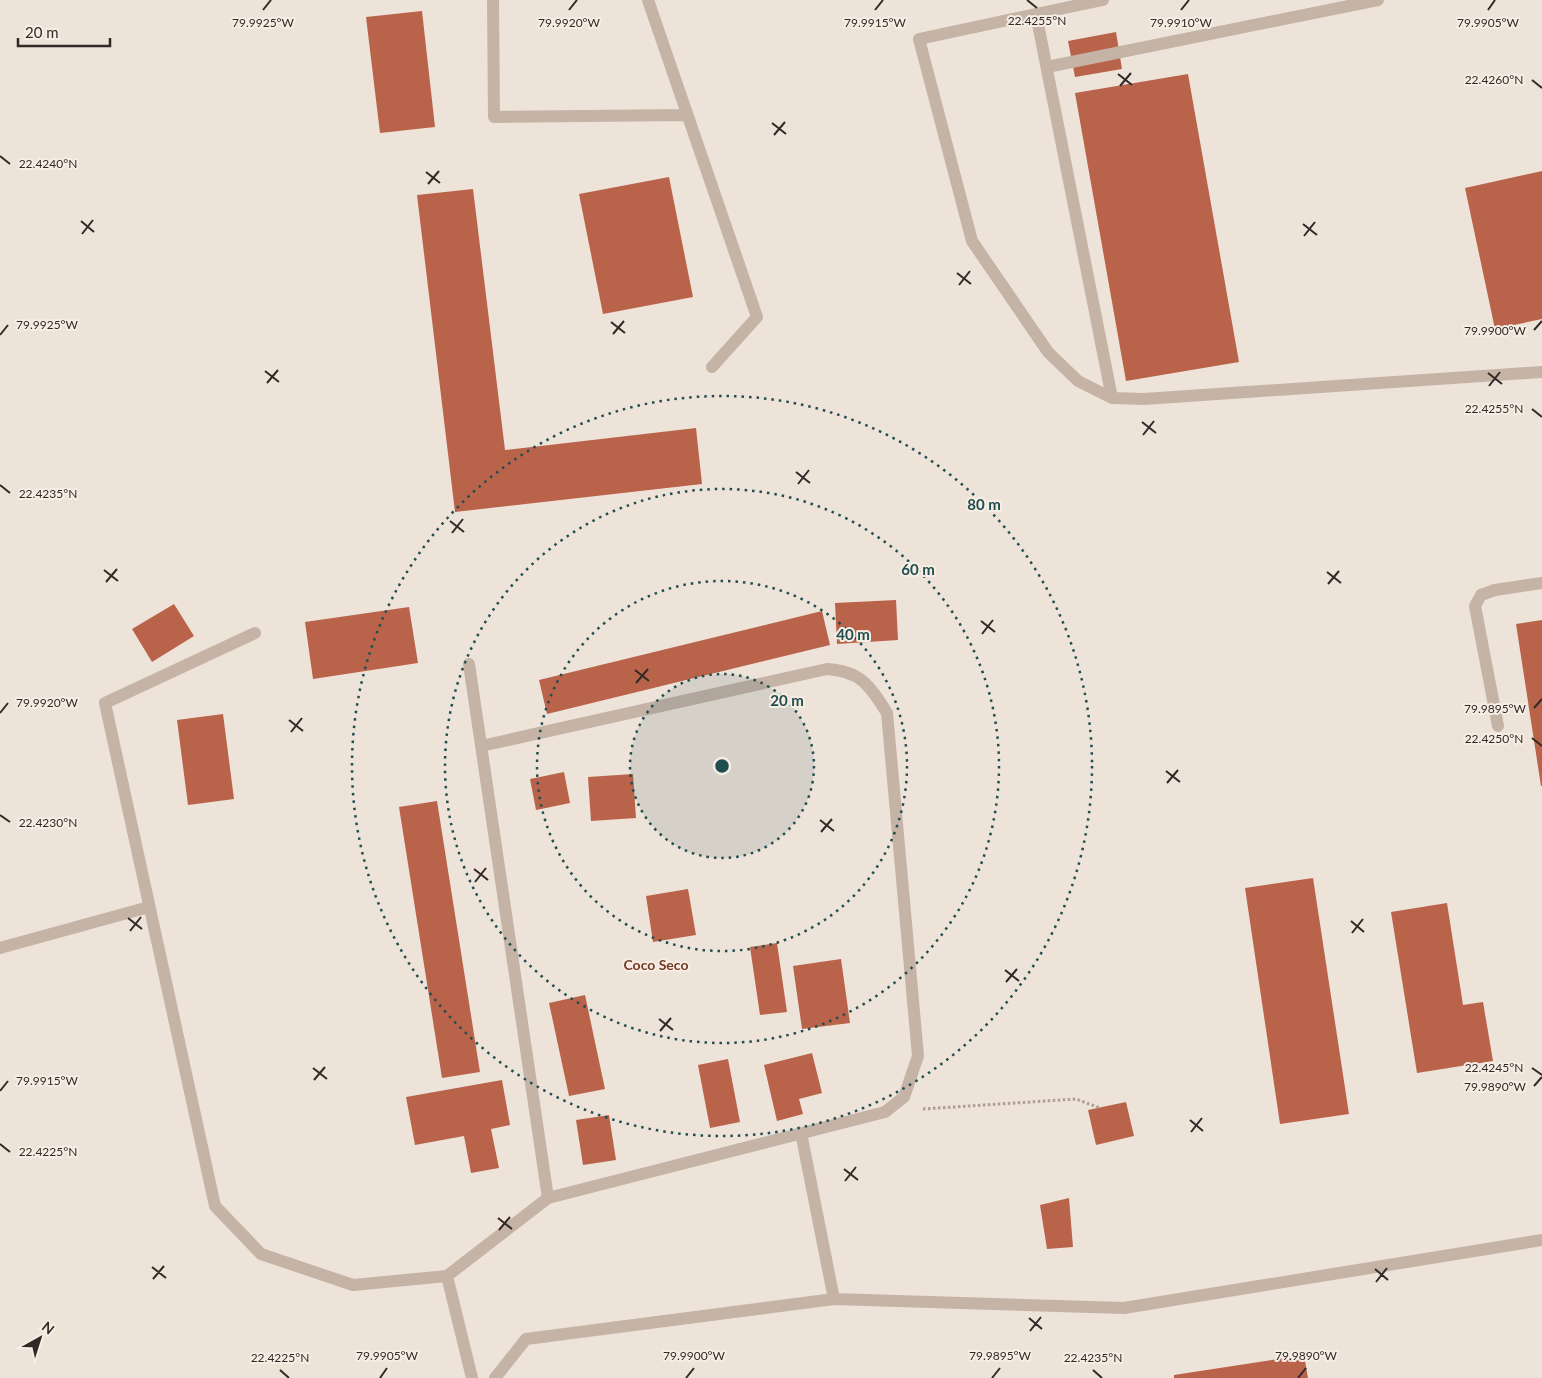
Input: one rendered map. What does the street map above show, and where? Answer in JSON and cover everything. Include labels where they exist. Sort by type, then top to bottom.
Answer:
[{"type":"street","points":[[492,0],[494,117],[688,116]]},
{"type":"street","points":[[648,0],[757,317],[712,367]]},
{"type":"street","points":[[1103,0],[919,39],[972,241],[1048,352],[1078,381],[1112,398],[1144,399],[1542,372]]},
{"type":"street","points":[[1047,67],[1378,0]]},
{"type":"street","points":[[1036,14],[1112,398]]},
{"type":"street","points":[[1498,726],[1476,606],[1481,595],[1495,590],[1542,583]]},
{"type":"street","points":[[255,633],[105,703],[215,1206],[261,1254],[353,1285],[447,1276],[548,1198],[885,1112],[904,1097],[918,1056],[887,712],[870,686],[854,674],[827,669],[480,746]]},
{"type":"street","points":[[469,664],[548,1198]]},
{"type":"street","points":[[0,948],[149,907]]},
{"type":"street","points":[[802,1133],[834,1299]]},
{"type":"street","points":[[495,1378],[526,1339],[834,1299],[1124,1308],[1542,1240]]},
{"type":"street","points":[[447,1276],[472,1378]]},
{"type":"path","points":[[885,1112],[1076,1099],[1100,1108]]},
{"type":"building","points":[[422,11],[435,127],[380,133],[366,17]]},
{"type":"building","points":[[1116,32],[1122,69],[1075,77],[1068,41]]},
{"type":"building","points":[[1188,74],[1239,362],[1126,381],[1075,93]]},
{"type":"building","points":[[1542,171],[1542,319],[1495,329],[1465,188]]},
{"type":"building","points":[[669,177],[693,297],[603,314],[579,194]]},
{"type":"building","points":[[473,189],[505,450],[696,428],[702,484],[455,512],[417,195]]},
{"type":"building","points":[[896,600],[898,640],[837,644],[835,603]]},
{"type":"building","points":[[174,604],[194,636],[152,662],[132,629]]},
{"type":"building","points":[[409,607],[418,663],[313,679],[305,622]]},
{"type":"building","points":[[822,611],[830,645],[547,714],[539,680]]},
{"type":"building","points":[[1542,620],[1542,786],[1541,786],[1516,624]]},
{"type":"building","points":[[223,714],[234,799],[188,805],[177,720]]},
{"type":"building","points":[[564,772],[570,803],[536,810],[530,779]]},
{"type":"building","points":[[633,774],[636,818],[591,821],[588,777]]},
{"type":"building","points":[[437,801],[480,1072],[442,1078],[399,807]]},
{"type":"building","points":[[1313,878],[1349,1114],[1280,1124],[1245,888]]},
{"type":"building","points":[[688,889],[696,935],[653,942],[646,896]]},
{"type":"building","points":[[1447,903],[1463,1005],[1483,1002],[1493,1061],[1417,1073],[1391,912]]},
{"type":"building","points":[[777,943],[787,1012],[760,1015],[750,947]]},
{"type":"building","points":[[841,959],[850,1023],[802,1029],[793,966]]},
{"type":"building","points":[[585,995],[605,1089],[569,1096],[549,1003]]},
{"type":"building","points":[[812,1053],[822,1093],[799,1099],[803,1114],[777,1121],[764,1065]]},
{"type":"building","points":[[728,1059],[740,1122],[710,1128],[698,1065]]},
{"type":"building","points":[[502,1080],[510,1125],[491,1129],[499,1168],[471,1173],[464,1136],[415,1145],[406,1097]]},
{"type":"building","points":[[1126,1102],[1134,1136],[1096,1145],[1088,1110]]},
{"type":"building","points":[[609,1115],[616,1160],[583,1165],[576,1120]]},
{"type":"building","points":[[1069,1198],[1073,1247],[1047,1249],[1040,1205]]},
{"type":"building","points":[[1304,1355],[1308,1378],[1174,1378],[1174,1375]]},
{"type":"district","name":"Coco Seco","points":[[656,964]]}]
